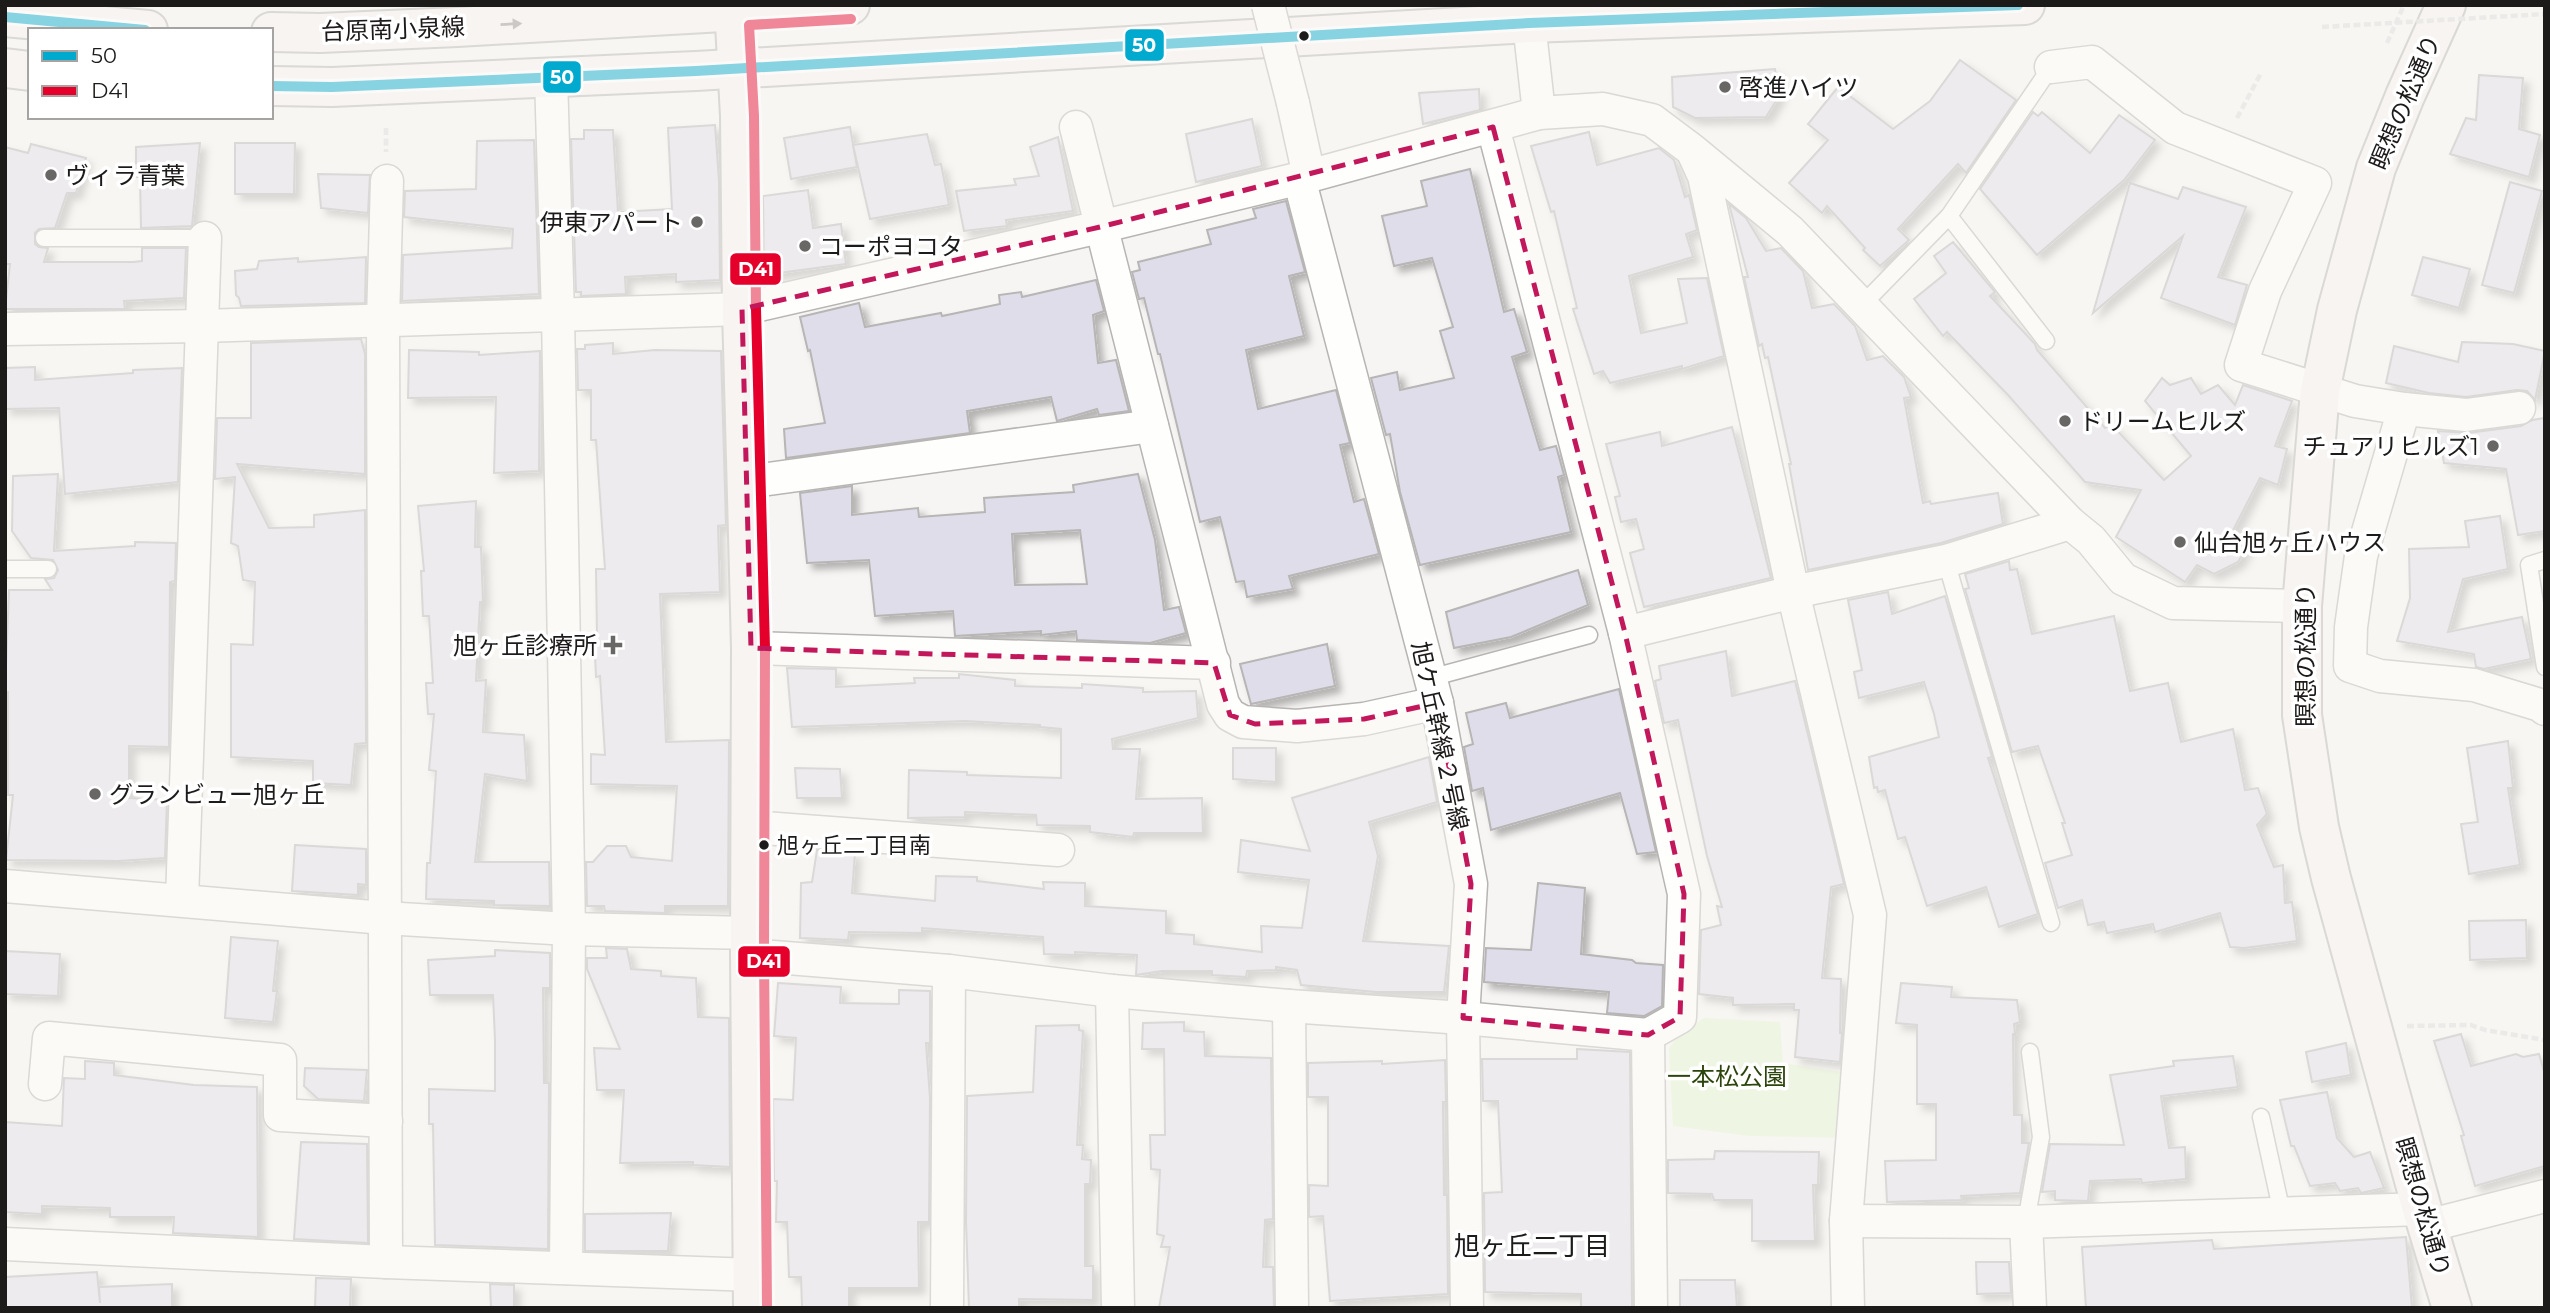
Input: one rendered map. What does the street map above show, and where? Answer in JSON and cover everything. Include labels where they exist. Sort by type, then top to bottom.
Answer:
[{"type":"street","name":"台原南小泉線","points":[[273,32],[402,30],[734,9],[850,5]]},
{"type":"street","name":"旭ケ丘幹線２号線","points":[[1268,5],[1293,103],[1304,177],[1434,691],[1471,884],[1463,1018],[1467,1308]]},
{"type":"street","points":[[273,86],[332,88],[737,68],[1422,17],[2025,5]]},
{"type":"street","name":"瞑想の松通り","points":[[2446,5],[2376,169],[2340,296],[2320,391],[2302,606],[2302,715],[2319,827],[2452,1308]]},
{"type":"street","points":[[5,1244],[566,1268],[753,1292],[751,648],[734,9]]},
{"type":"street","points":[[1528,14],[1539,113]]},
{"type":"street","points":[[5,17],[126,28]]},
{"type":"street","points":[[2051,67],[2092,62],[2175,128],[2315,183],[2264,291],[2241,365],[2355,401],[2404,409],[2466,415],[2519,408]]},
{"type":"street","points":[[5,68],[28,71]]},
{"type":"street","points":[[551,76],[569,929],[566,1268]]},
{"type":"street","points":[[5,329],[203,326],[742,309],[1304,177],[1539,113],[1603,109],[1651,120],[1692,149],[1790,231],[2070,523],[2091,540],[2123,579],[2173,603],[2302,606]]},
{"type":"street","points":[[1076,127],[1223,704],[1230,715],[1243,722],[1297,726],[1364,719],[1434,691]]},
{"type":"street","points":[[5,886],[384,918],[569,929],[751,944],[1112,991],[1648,1035],[1680,1017],[1684,894],[1625,633],[1493,127]]},
{"type":"street","points":[[1692,149],[1704,176],[1793,592],[1870,915],[1846,1221],[1848,1308]]},
{"type":"street","points":[[386,1262],[383,320],[387,181]]},
{"type":"street","points":[[182,900],[205,238]]},
{"type":"street","points":[[2404,409],[2361,556],[2351,626],[2350,666],[2380,676],[2474,685],[2540,705],[2545,709]]},
{"type":"street","points":[[747,482],[1152,426]]},
{"type":"street","points":[[1625,633],[1793,592],[1946,561],[2070,523]]},
{"type":"street","points":[[751,648],[1214,663]]},
{"type":"street","points":[[750,827],[1058,850]]},
{"type":"street","points":[[947,1308],[949,971]]},
{"type":"street","points":[[1112,991],[1118,1308]]},
{"type":"street","points":[[1289,1006],[1292,1308]]},
{"type":"street","points":[[1648,1035],[1651,1308]]},
{"type":"street","points":[[45,1084],[49,1038],[280,1060],[280,1115],[386,1121]]},
{"type":"street","points":[[1846,1221],[2026,1222],[2283,1213],[2425,1217],[2545,1196]]},
{"type":"street","points":[[2026,1222],[2030,1308]]},
{"type":"lane","points":[[1861,306],[1949,216],[2051,67]]},
{"type":"lane","points":[[1949,216],[2046,341]]},
{"type":"lane","points":[[44,238],[205,238]]},
{"type":"lane","points":[[2545,560],[2529,565],[2545,667]]},
{"type":"lane","points":[[1946,561],[2051,923]]},
{"type":"lane","points":[[5,569],[48,569]]},
{"type":"lane","points":[[1434,691],[1590,635]]},
{"type":"lane","points":[[2026,1222],[2041,1137],[2030,1052]]},
{"type":"lane","points":[[2261,1117],[2283,1213]]},
{"type":"path","points":[[2322,27],[2545,14]]},
{"type":"path","points":[[2222,146],[2261,73]]},
{"type":"path","points":[[2402,1026],[2471,1026],[2545,1040]]},
{"type":"highlighted area","points":[[1493,127],[1625,633],[1684,894],[1680,1017],[1648,1035],[1463,1018],[1471,884],[1437,703],[1364,719],[1255,724],[1230,715],[1214,663],[751,648],[742,309],[1100,227]]},
{"type":"green space","name":"一本松公園","points":[[1704,1018],[1780,1022],[1783,1063],[1860,1075],[1853,1138],[1749,1136],[1673,1126],[1669,1048],[1679,1035]]},
{"type":"building","points":[[1960,60],[2016,100],[1966,173],[1958,164],[1898,229],[1909,240],[1880,266],[1863,250],[1865,248],[1827,206],[1822,213],[1789,183],[1828,140],[1808,124],[1838,87],[1893,129],[1930,101]]},
{"type":"building","name":"啓進ハイツ","points":[[1775,69],[1779,96],[1766,117],[1695,118],[1673,107],[1672,77]]},
{"type":"building","points":[[2479,75],[2523,78],[2519,129],[2540,135],[2529,177],[2450,154],[2466,118],[2476,120]]},
{"type":"building","points":[[1479,89],[1480,110],[1423,124],[1419,93]]},
{"type":"building","points":[[2033,112],[2038,116],[2042,112],[2090,153],[2119,115],[2155,140],[2124,180],[2037,255],[1980,189]]},
{"type":"building","points":[[1252,119],[1262,166],[1196,182],[1186,134]]},
{"type":"building","points":[[715,125],[719,181],[720,280],[676,282],[676,274],[625,277],[626,294],[581,296],[581,292],[576,292],[571,139],[584,139],[584,130],[613,130],[618,212],[672,209],[668,128]]},
{"type":"building","points":[[850,127],[857,167],[791,179],[784,138]]},
{"type":"building","points":[[1589,132],[1597,165],[1659,148],[1674,160],[1685,197],[1689,195],[1697,230],[1686,234],[1693,257],[1629,276],[1641,333],[1687,323],[1678,279],[1707,278],[1724,356],[1682,369],[1682,366],[1610,383],[1603,371],[1594,374],[1573,309],[1577,308],[1554,211],[1551,212],[1531,146]]},
{"type":"building","points":[[927,134],[935,165],[941,164],[949,205],[870,219],[853,145]]},
{"type":"building","points":[[1058,137],[1073,211],[1006,220],[1007,226],[964,231],[956,191],[1016,185],[1014,179],[1039,176],[1030,147]]},
{"type":"building","points":[[534,140],[539,294],[402,301],[403,255],[512,248],[513,229],[404,217],[405,191],[476,189],[477,141]]},
{"type":"building","points":[[200,143],[192,226],[141,228],[140,177],[136,177],[136,147]]},
{"type":"building","points":[[235,143],[295,143],[294,194],[235,194]]},
{"type":"building","points":[[31,144],[86,158],[76,193],[67,193],[55,228],[39,229],[35,233],[35,244],[48,248],[44,262],[133,262],[142,261],[142,248],[186,248],[184,298],[124,301],[125,309],[5,309],[10,264],[5,264],[5,147],[28,153]]},
{"type":"building","points":[[1470,169],[1504,312],[1514,309],[1527,352],[1512,357],[1540,450],[1556,446],[1564,475],[1558,477],[1571,532],[1420,565],[1400,492],[1390,434],[1386,435],[1371,378],[1397,372],[1400,390],[1454,378],[1440,331],[1453,327],[1432,258],[1394,266],[1382,216],[1427,206],[1421,181]]},
{"type":"building","points":[[318,174],[370,175],[368,213],[321,208]]},
{"type":"building","points":[[2510,182],[2542,191],[2514,293],[2482,285]]},
{"type":"building","points":[[2130,183],[2178,199],[2183,187],[2246,207],[2218,277],[2247,285],[2235,325],[2161,298],[2183,236],[2093,313]]},
{"type":"building","name":"コーポヨコタ","points":[[808,190],[813,228],[841,224],[846,264],[764,275],[763,196]]},
{"type":"building","points":[[1286,201],[1305,272],[1289,276],[1304,336],[1246,350],[1258,409],[1336,390],[1350,443],[1340,445],[1354,502],[1364,499],[1379,554],[1289,576],[1293,589],[1247,597],[1244,581],[1236,582],[1220,517],[1200,522],[1160,354],[1144,298],[1139,299],[1132,272],[1140,270],[1138,262],[1211,244],[1207,230],[1256,218],[1253,209]]},
{"type":"building","points":[[1729,204],[1746,218],[1766,251],[1781,248],[1803,271],[1812,308],[1834,304],[1855,326],[1867,360],[1883,356],[1904,377],[1911,397],[1904,398],[1923,503],[1998,493],[2003,524],[1941,543],[1808,570],[1791,464],[1768,357],[1765,358],[1762,344],[1759,346],[1744,277],[1748,277]]},
{"type":"building","points":[[1953,242],[1995,292],[1990,296],[2035,344],[2037,350],[2105,428],[2111,424],[2164,480],[2191,456],[2145,401],[2162,378],[2170,385],[2191,378],[2201,394],[2218,385],[2235,405],[2243,385],[2292,401],[2275,446],[2287,449],[2278,485],[2260,478],[2229,538],[2246,548],[2238,562],[2214,574],[2197,565],[2185,582],[2116,537],[2141,490],[2085,482],[2008,395],[1947,332],[1943,336],[1914,299],[1946,273],[1934,256]]},
{"type":"building","points":[[366,257],[365,303],[241,306],[236,295],[235,271],[257,269],[259,261],[298,258],[298,262]]},
{"type":"building","points":[[2423,257],[2470,269],[2459,308],[2412,295]]},
{"type":"building","points":[[1096,280],[1104,311],[1093,315],[1098,363],[1116,360],[1129,411],[1099,415],[1097,409],[1057,421],[1051,397],[967,411],[970,433],[786,458],[784,429],[825,423],[810,350],[808,351],[800,317],[859,303],[865,327],[1000,304],[999,295],[1021,292],[1022,297]]},
{"type":"building","points":[[361,339],[365,354],[365,474],[237,464],[269,528],[314,527],[314,515],[365,510],[366,743],[355,744],[351,785],[313,783],[313,761],[231,757],[231,644],[253,645],[255,582],[243,580],[238,546],[231,543],[235,477],[215,479],[217,418],[251,418],[251,343]]},
{"type":"building","points":[[2462,342],[2513,344],[2545,351],[2535,400],[2527,391],[2466,397],[2429,393],[2386,383],[2394,346],[2458,362]]},
{"type":"building","points":[[613,343],[613,354],[655,350],[721,351],[726,525],[718,526],[720,592],[660,594],[666,742],[729,740],[728,906],[665,906],[665,913],[605,911],[604,906],[587,906],[586,862],[593,862],[607,846],[626,846],[631,857],[672,861],[677,786],[591,784],[591,754],[605,755],[600,676],[596,677],[594,635],[597,635],[596,569],[605,569],[596,440],[591,440],[591,390],[578,390],[577,349],[585,349],[585,345]]},
{"type":"building","points":[[409,350],[479,352],[479,355],[540,351],[539,471],[494,473],[496,397],[408,398]]},
{"type":"building","points":[[35,367],[35,380],[182,368],[178,482],[65,494],[59,408],[5,409],[5,368]]},
{"type":"building","name":"チュアリヒルズ1","points":[[2545,418],[2545,531],[2518,535],[2506,469],[2444,463],[2438,431],[2468,433],[2521,426],[2532,420]]},
{"type":"building","points":[[1732,427],[1771,578],[1644,607],[1630,553],[1644,549],[1636,519],[1621,522],[1615,497],[1620,496],[1606,444],[1660,432],[1662,446]]},
{"type":"building","points":[[58,474],[54,551],[135,546],[135,542],[176,543],[175,581],[170,582],[169,747],[129,746],[129,798],[167,800],[165,858],[118,861],[6,860],[13,795],[8,795],[8,692],[5,692],[9,590],[52,590],[45,579],[54,578],[58,570],[53,560],[31,558],[12,531],[13,476]]},
{"type":"building","points":[[1138,474],[1155,540],[1164,610],[1179,607],[1186,633],[1150,643],[1077,640],[1076,631],[1041,635],[1041,631],[955,636],[953,611],[875,616],[869,560],[807,563],[800,493],[852,486],[852,515],[918,508],[919,517],[985,512],[984,498],[1074,492],[1073,485]],"holes":[[[1080,530],[1087,584],[1015,585],[1012,534]]]},
{"type":"building","points":[[476,501],[475,547],[481,547],[483,602],[480,602],[476,681],[486,680],[483,732],[524,735],[527,781],[485,774],[475,862],[549,862],[550,906],[494,905],[494,901],[426,899],[436,771],[429,770],[434,714],[428,714],[426,683],[433,683],[429,616],[423,616],[421,571],[424,571],[418,506]]},
{"type":"building","points":[[2500,516],[2508,569],[2463,579],[2448,632],[2522,617],[2531,659],[2484,669],[2476,667],[2474,654],[2397,641],[2410,598],[2409,549],[2469,547],[2465,521]]},
{"type":"building","points":[[2009,561],[2010,570],[2017,569],[2032,634],[2114,616],[2130,691],[2168,683],[2181,742],[2233,729],[2245,790],[2258,788],[2267,814],[2257,825],[2274,867],[2283,865],[2285,903],[2292,902],[2297,941],[2244,948],[2230,947],[2220,913],[2155,932],[2153,924],[2107,933],[2104,922],[2088,925],[2082,900],[2058,908],[2045,863],[2072,855],[2062,823],[2065,823],[2038,746],[2012,752],[1965,589],[1969,588],[1965,574]]},
{"type":"building","points":[[1578,570],[1588,605],[1511,637],[1454,648],[1446,612]]},
{"type":"building","points":[[1888,592],[1892,614],[1945,596],[1992,757],[1988,758],[2038,914],[1999,927],[1986,887],[1927,906],[1905,837],[1898,839],[1885,790],[1878,792],[1877,787],[1874,788],[1869,757],[1939,737],[1934,714],[1924,682],[1859,698],[1854,672],[1862,670],[1848,600]]},
{"type":"building","points":[[1327,644],[1335,686],[1251,704],[1240,664]]},
{"type":"building","points":[[1726,651],[1732,696],[1795,681],[1844,884],[1831,887],[1822,978],[1841,979],[1840,1062],[1795,1057],[1799,1010],[1794,1010],[1794,1004],[1733,1005],[1733,998],[1699,994],[1701,930],[1721,925],[1717,906],[1722,907],[1707,856],[1678,720],[1664,723],[1655,681],[1661,679],[1659,666]]},
{"type":"building","points":[[787,668],[836,669],[836,687],[915,683],[914,678],[959,678],[959,674],[1015,680],[1015,686],[1082,688],[1082,684],[1143,688],[1143,692],[1196,691],[1198,718],[1112,739],[1113,749],[1140,749],[1136,799],[1202,798],[1203,833],[1134,833],[1133,837],[1090,832],[1090,826],[1037,825],[1036,815],[965,812],[965,817],[908,818],[909,770],[1061,778],[1061,729],[1040,725],[965,721],[792,727]]},
{"type":"building","points":[[1619,689],[1656,852],[1637,854],[1620,793],[1491,830],[1483,788],[1472,791],[1464,747],[1473,744],[1466,713],[1506,703],[1510,718]]},
{"type":"building","points":[[2508,741],[2513,788],[2508,788],[2520,865],[2469,874],[2461,824],[2478,822],[2467,748]]},
{"type":"building","points":[[1233,748],[1276,748],[1276,782],[1233,779]]},
{"type":"building","points":[[1429,757],[1437,802],[1369,822],[1378,856],[1363,941],[1449,946],[1444,992],[1376,992],[1301,985],[1297,970],[1276,967],[1276,970],[1247,971],[1246,977],[1212,975],[1212,971],[1162,971],[1136,975],[1137,955],[1075,952],[1075,955],[1044,954],[1043,937],[922,928],[922,933],[849,932],[848,940],[800,938],[801,883],[812,882],[817,850],[855,853],[852,893],[935,901],[936,876],[977,877],[977,881],[1044,889],[1043,882],[1085,883],[1085,906],[1166,911],[1166,933],[1194,935],[1194,944],[1262,952],[1261,926],[1302,928],[1309,880],[1238,872],[1241,840],[1310,851],[1292,798]]},
{"type":"building","points":[[795,768],[840,769],[842,798],[797,798]]},
{"type":"building","points":[[295,845],[366,849],[366,885],[358,884],[358,895],[292,891]]},
{"type":"building","points":[[1538,883],[1585,888],[1581,954],[1663,965],[1662,1006],[1644,1016],[1607,1013],[1609,992],[1484,982],[1486,948],[1531,950]]},
{"type":"building","points":[[2526,920],[2527,958],[2470,960],[2469,921]]},
{"type":"building","points":[[231,937],[278,941],[273,1022],[225,1018]]},
{"type":"building","points":[[606,948],[627,949],[631,969],[661,971],[661,976],[696,978],[698,1017],[729,1018],[730,1167],[693,1165],[693,1162],[620,1163],[624,1090],[597,1090],[594,1048],[620,1049],[587,969],[587,958],[607,958]]},
{"type":"building","points":[[495,950],[550,953],[550,988],[543,988],[544,1083],[549,1083],[548,1249],[435,1245],[433,1124],[429,1124],[429,1089],[495,1091],[495,1040],[493,995],[430,995],[428,960],[495,956]]},
{"type":"building","points":[[5,951],[60,954],[58,996],[5,994]]},
{"type":"building","points":[[778,983],[841,987],[840,1003],[899,1004],[899,990],[930,991],[930,1043],[926,1043],[930,1098],[929,1222],[918,1222],[919,1288],[849,1288],[849,1308],[802,1308],[801,1277],[789,1277],[787,1222],[776,1222],[773,1099],[793,1100],[796,1038],[774,1036]]},
{"type":"building","points":[[1901,983],[1952,987],[1951,997],[2017,1000],[2020,1022],[2014,1024],[2013,1034],[2014,1115],[2022,1115],[2022,1143],[2029,1143],[2020,1193],[1961,1196],[1962,1200],[1887,1202],[1885,1161],[1936,1160],[1936,1104],[1917,1104],[1917,1025],[1896,1023]]},
{"type":"building","points":[[1184,1022],[1184,1031],[1204,1032],[1205,1056],[1271,1058],[1273,1219],[1265,1220],[1263,1267],[1273,1267],[1274,1308],[1159,1308],[1170,1247],[1161,1247],[1164,1236],[1157,1234],[1160,1170],[1151,1169],[1150,1135],[1165,1135],[1164,1049],[1142,1049],[1143,1023]]},
{"type":"building","points":[[1079,1025],[1079,1030],[1083,1031],[1077,1145],[1083,1145],[1082,1159],[1091,1160],[1090,1184],[1085,1184],[1085,1266],[1093,1266],[1093,1300],[1019,1299],[1019,1308],[969,1308],[966,1222],[967,1096],[1033,1092],[1036,1026]]},
{"type":"building","points":[[2461,1034],[2471,1066],[2516,1054],[2523,1057],[2539,1054],[2545,1075],[2545,1166],[2475,1186],[2461,1136],[2464,1135],[2434,1041]]},
{"type":"building","points":[[2346,1043],[2351,1075],[2312,1082],[2306,1052]]},
{"type":"building","points":[[1577,1049],[1630,1052],[1632,1308],[1581,1308],[1581,1294],[1485,1292],[1484,1193],[1502,1192],[1498,1101],[1483,1101],[1482,1059],[1577,1059]]},
{"type":"building","points":[[2233,1056],[2238,1087],[2161,1096],[2169,1148],[2185,1147],[2186,1179],[2142,1183],[2141,1179],[2090,1181],[2088,1201],[2055,1200],[2055,1191],[2042,1192],[2050,1144],[2124,1145],[2110,1075],[2174,1066],[2173,1061]]},
{"type":"building","points":[[1445,1060],[1444,1195],[1447,1195],[1448,1294],[1330,1301],[1323,1216],[1309,1217],[1309,1185],[1328,1186],[1328,1097],[1308,1097],[1308,1063],[1382,1061],[1382,1064]]},
{"type":"building","points":[[85,1061],[114,1063],[114,1075],[194,1085],[257,1087],[258,1237],[173,1233],[174,1217],[110,1217],[110,1208],[42,1206],[42,1214],[5,1212],[5,1122],[62,1126],[64,1078],[85,1079]]},
{"type":"building","points":[[305,1068],[367,1070],[364,1101],[318,1099],[304,1086]]},
{"type":"building","points":[[2327,1092],[2337,1138],[2354,1157],[2370,1152],[2384,1188],[2361,1193],[2358,1188],[2340,1191],[2335,1183],[2310,1186],[2294,1146],[2291,1146],[2280,1100]]},
{"type":"building","points":[[301,1142],[367,1144],[368,1243],[294,1239]]},
{"type":"building","points":[[1715,1151],[1819,1152],[1818,1185],[1813,1185],[1815,1241],[1752,1241],[1752,1200],[1714,1200],[1712,1194],[1668,1193],[1668,1160],[1714,1159]]},
{"type":"building","points":[[671,1213],[668,1251],[585,1251],[585,1214]]},
{"type":"building","points":[[2406,1237],[2412,1308],[2086,1308],[2082,1247],[2212,1240],[2214,1249]]},
{"type":"building","points":[[1976,1262],[2009,1262],[2011,1293],[1977,1294]]},
{"type":"building","points":[[97,1272],[100,1303],[99,1287],[172,1284],[172,1308],[5,1308],[5,1277]]},
{"type":"building","points":[[316,1278],[351,1279],[350,1308],[315,1308]]},
{"type":"building","points":[[1680,1280],[1735,1280],[1737,1308],[1680,1308]]},
{"type":"building","points":[[490,1284],[514,1285],[514,1308],[491,1308]]},
{"type":"transit line","name":"50","points":[[273,86],[332,87],[696,71],[1529,23],[2018,5]]},
{"type":"transit line","name":"50","points":[[5,17],[123,28]]},
{"type":"transit line","name":"D41","points":[[767,1308],[765,648],[754,116],[749,25],[851,19]]},
{"type":"place","name":"啓進ハイツ","points":[[1725,87]]},
{"type":"place","name":"ヴィラ青葉","points":[[51,175]]},
{"type":"place","name":"伊東アパート","points":[[697,222]]},
{"type":"place","name":"コーポヨコタ","points":[[805,246]]},
{"type":"place","name":"ドリームヒルズ","points":[[2065,421]]},
{"type":"place","name":"チュアリヒルズ1","points":[[2493,446]]},
{"type":"place","name":"仙台旭ヶ丘ハウス","points":[[2180,542]]},
{"type":"place","name":"旭ヶ丘診療所","points":[[613,645]]},
{"type":"place","name":"グランビュー旭ヶ丘","points":[[95,794]]},
{"type":"place","name":"旭ヶ丘二丁目南","points":[[764,845]]},
{"type":"district","name":"旭ヶ丘二丁目","points":[[1532,1246]]}]
